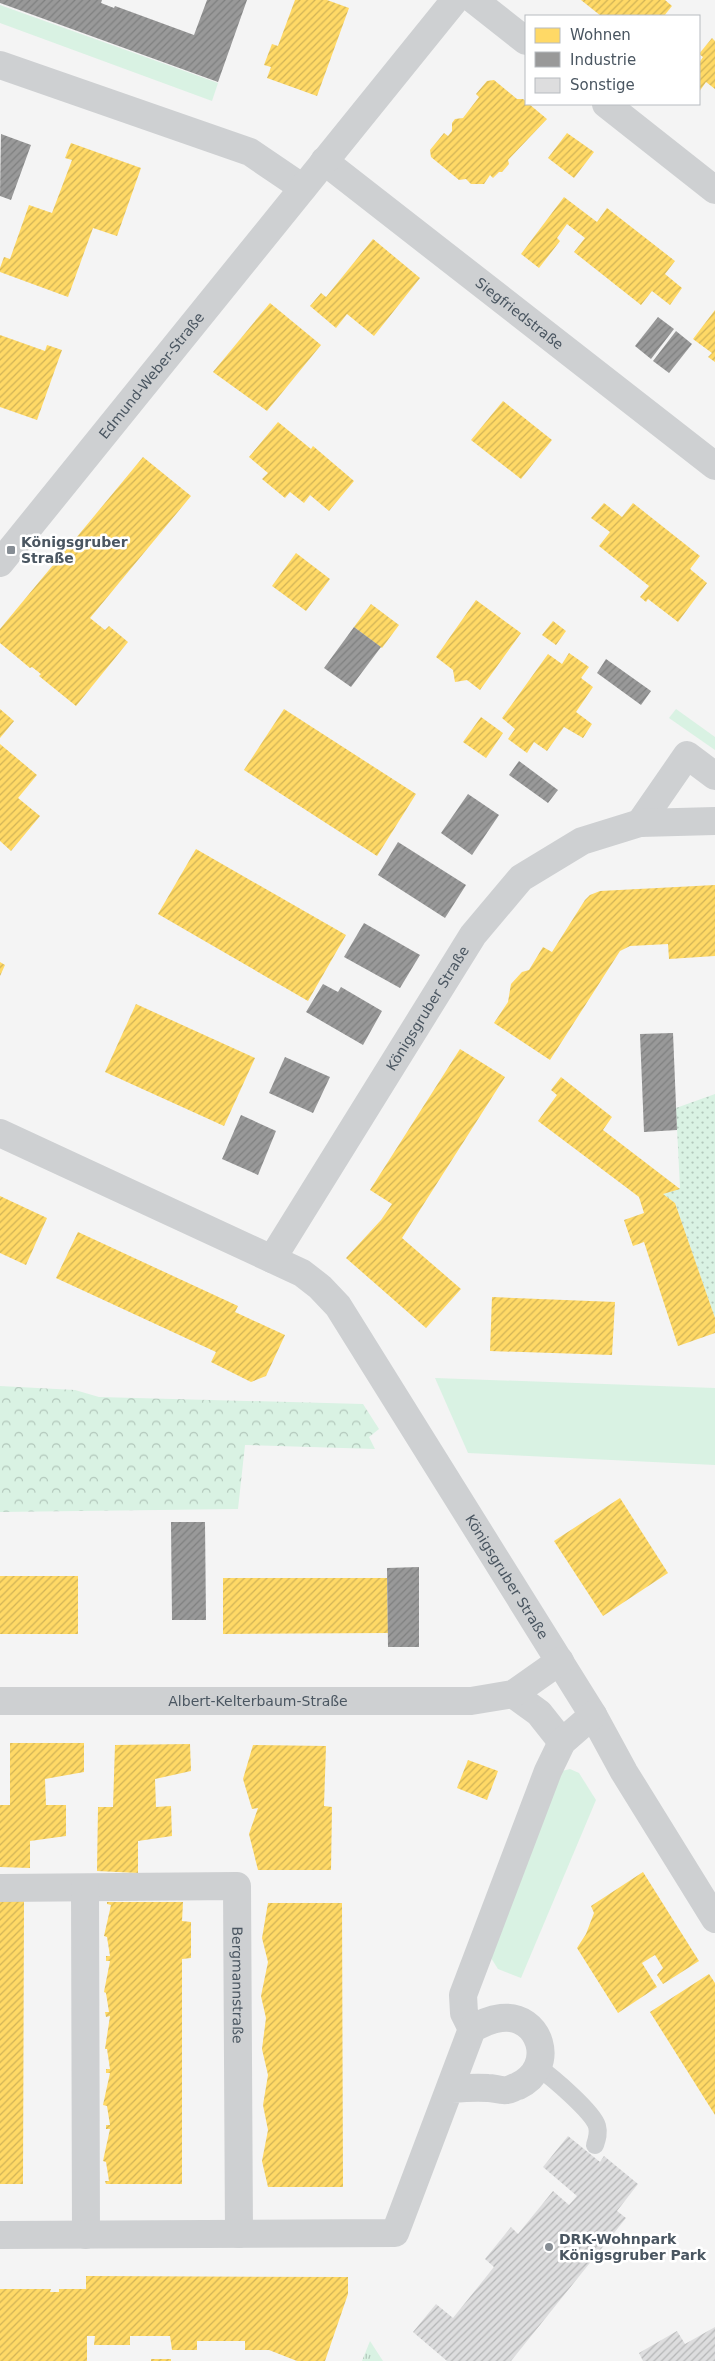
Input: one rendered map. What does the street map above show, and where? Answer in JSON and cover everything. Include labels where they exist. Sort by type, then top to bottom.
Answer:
[{"type":"street","name":"Edmund-Weber-Straße","points":[[0,563],[455,0]]},
{"type":"street","points":[[474,0],[525,40]]},
{"type":"street","points":[[0,65],[250,152],[303,188]]},
{"type":"street","points":[[607,105],[715,190]]},
{"type":"street","name":"Siegfriedstraße","points":[[324,161],[715,466]]},
{"type":"street","points":[[640,823],[687,755],[715,776]]},
{"type":"street","name":"Königsgruber Straße","points":[[272,1258],[468,943],[521,878],[582,841],[640,823],[715,821]]},
{"type":"street","name":"Königsgruber Straße","points":[[0,1133],[272,1258],[302,1274],[320,1287],[338,1306],[593,1715],[624,1772],[715,1919]]},
{"type":"street","name":"Albert-Kelterbaum-Straße","points":[[0,1701],[471,1701],[513,1694],[560,1662]]},
{"type":"street","points":[[513,1694],[539,1713],[562,1742]]},
{"type":"street","points":[[472,2029],[464,2013],[463,1995],[548,1771],[562,1742],[593,1715]]},
{"type":"street","name":"Bergmannstraße","points":[[0,1888],[237,1886],[238,2234]]},
{"type":"street","points":[[85,1888],[86,2235]]},
{"type":"street","points":[[0,2235],[395,2234],[472,2029],[490,2020],[502,2018],[520,2021],[534,2032],[541,2048],[539,2068],[525,2082],[508,2090],[471,2087],[450,2089]]},
{"type":"lane","points":[[539,2068],[553,2078],[594,2118],[598,2136],[595,2145]]},
{"type":"green space","points":[[0,5],[218,83],[212,101],[0,23]]},
{"type":"green space","points":[[676,709],[715,737],[715,750],[669,718]]},
{"type":"green space","points":[[715,1094],[715,1318],[675,1203],[663,1194],[680,1188],[676,1108]]},
{"type":"green space","points":[[435,1378],[715,1388],[715,1465],[468,1453]]},
{"type":"green space","points":[[0,1386],[75,1390],[99,1397],[363,1404],[379,1429],[369,1437],[375,1449],[245,1445],[238,1509],[0,1512]]},
{"type":"green space","points":[[570,1769],[579,1773],[596,1800],[521,1978],[498,1969],[491,1958],[562,1771]]},
{"type":"green space","points":[[370,2341],[383,2361],[362,2361]]},
{"type":"building: Wohnen","points":[[295,0],[327,0],[349,8],[317,96],[267,78],[271,67],[264,65],[272,44],[278,46]]},
{"type":"building: Wohnen","points":[[581,0],[665,0],[672,6],[665,15],[600,15]]},
{"type":"building: Wohnen","points":[[712,38],[715,41],[715,89],[706,82],[700,91],[700,62],[703,57],[700,53]]},
{"type":"building: Wohnen","points":[[494,80],[517,99],[523,99],[525,105],[530,105],[547,119],[508,160],[509,164],[502,172],[499,172],[493,178],[490,175],[484,184],[471,184],[466,179],[459,180],[431,157],[430,150],[444,133],[448,136],[452,131],[452,123],[455,119],[463,118],[479,97],[476,94],[487,81]]},
{"type":"building: Wohnen","points":[[567,133],[594,152],[574,178],[548,158]]},
{"type":"building: Wohnen","points":[[71,143],[141,168],[117,236],[93,228],[68,297],[0,272],[0,268],[4,257],[10,259],[29,205],[52,213],[72,160],[65,158]]},
{"type":"building: Wohnen","points":[[564,197],[597,222],[607,208],[675,261],[665,274],[682,288],[670,305],[652,291],[641,305],[574,252],[585,238],[567,224],[557,238],[560,241],[539,268],[521,254]]},
{"type":"building: Wohnen","points":[[373,239],[420,278],[374,336],[347,314],[336,328],[310,306],[321,293],[326,297]]},
{"type":"building: Wohnen","points":[[270,303],[321,345],[267,411],[213,372]]},
{"type":"building: Wohnen","points":[[715,310],[715,362],[708,357],[712,353],[693,339]]},
{"type":"building: Wohnen","points":[[0,335],[45,351],[47,345],[62,350],[37,420],[0,407]]},
{"type":"building: Wohnen","points":[[503,401],[552,440],[521,479],[471,440]]},
{"type":"building: Wohnen","points":[[278,422],[311,449],[313,446],[354,481],[329,511],[310,495],[304,503],[290,492],[285,498],[262,479],[268,473],[249,457]]},
{"type":"building: Wohnen","points":[[143,457],[191,496],[90,618],[105,630],[109,626],[128,642],[76,706],[39,676],[41,674],[32,667],[30,668],[0,643],[0,629],[68,547],[70,549],[76,538]]},
{"type":"building: Wohnen","points":[[604,503],[622,517],[633,503],[700,556],[690,569],[707,583],[678,622],[648,599],[646,602],[640,597],[649,586],[599,546],[610,532],[591,518]]},
{"type":"building: Wohnen","points":[[296,553],[330,579],[306,611],[272,586]]},
{"type":"building: Wohnen","points":[[476,600],[521,633],[480,690],[467,680],[455,682],[453,670],[436,657]]},
{"type":"building: Wohnen","points":[[371,604],[399,625],[382,648],[354,627]]},
{"type":"building: Wohnen","points":[[553,621],[566,631],[556,645],[542,635]]},
{"type":"building: Wohnen","points":[[569,653],[589,667],[581,678],[593,687],[576,712],[592,724],[583,738],[564,727],[547,751],[534,742],[527,753],[508,739],[515,729],[502,718],[548,654],[562,664]]},
{"type":"building: Wohnen","points":[[0,709],[14,721],[0,738]]},
{"type":"building: Wohnen","points":[[284,709],[416,794],[377,856],[244,770]]},
{"type":"building: Wohnen","points":[[481,717],[503,733],[486,758],[463,742]]},
{"type":"building: Wohnen","points":[[0,744],[37,775],[18,798],[40,816],[11,851],[0,841]]},
{"type":"building: Wohnen","points":[[196,849],[346,935],[308,1001],[158,914]]},
{"type":"building: Wohnen","points":[[715,885],[715,956],[669,959],[668,944],[630,946],[620,951],[550,1060],[494,1023],[508,1002],[511,984],[522,972],[529,970],[543,947],[552,952],[590,895],[600,891]]},
{"type":"building: Wohnen","points":[[0,962],[5,965],[0,976]]},
{"type":"building: Wohnen","points":[[136,1004],[255,1058],[224,1126],[105,1072]]},
{"type":"building: Wohnen","points":[[460,1049],[505,1077],[402,1238],[461,1289],[426,1328],[346,1258],[381,1220],[392,1204],[370,1190]]},
{"type":"building: Wohnen","points":[[561,1077],[612,1117],[603,1130],[680,1189],[663,1194],[675,1203],[715,1318],[715,1333],[678,1346],[644,1242],[633,1246],[624,1220],[644,1213],[639,1197],[538,1121],[557,1095],[551,1090]]},
{"type":"building: Wohnen","points":[[0,1196],[47,1218],[26,1265],[0,1253]]},
{"type":"building: Wohnen","points":[[78,1232],[238,1306],[235,1312],[285,1335],[266,1376],[251,1382],[211,1362],[216,1352],[56,1278]]},
{"type":"building: Wohnen","points":[[492,1297],[615,1302],[612,1355],[490,1351]]},
{"type":"building: Wohnen","points":[[620,1498],[668,1573],[603,1616],[554,1541]]},
{"type":"building: Wohnen","points":[[0,1576],[78,1576],[78,1634],[0,1634]]},
{"type":"building: Wohnen","points":[[223,1578],[387,1578],[388,1633],[223,1634]]},
{"type":"building: Wohnen","points":[[10,1743],[84,1743],[84,1772],[45,1779],[46,1805],[66,1805],[66,1836],[30,1841],[30,1868],[0,1867],[0,1805],[10,1805]]},
{"type":"building: Wohnen","points":[[190,1744],[191,1771],[155,1779],[156,1807],[171,1806],[172,1836],[138,1841],[138,1873],[97,1871],[98,1807],[113,1807],[115,1745]]},
{"type":"building: Wohnen","points":[[253,1745],[326,1746],[324,1806],[332,1807],[331,1870],[258,1870],[249,1834],[258,1808],[252,1809],[243,1779]]},
{"type":"building: Wohnen","points":[[468,1760],[498,1771],[487,1800],[457,1788]]},
{"type":"building: Wohnen","points":[[643,1872],[699,1961],[663,1984],[657,1975],[663,1968],[655,1955],[642,1963],[657,1987],[618,2013],[577,1948],[586,1934],[594,1913],[591,1906]]},
{"type":"building: Wohnen","points":[[0,1901],[24,1901],[23,2184],[0,2184]]},
{"type":"building: Wohnen","points":[[107,1902],[183,1902],[182,1921],[191,1922],[191,1958],[182,1959],[182,2184],[106,2184],[105,2181],[109,2181],[106,2162],[103,2161],[110,2129],[106,2129],[106,2125],[110,2125],[107,2106],[103,2105],[110,2073],[106,2073],[106,2069],[110,2069],[107,2049],[105,2049],[110,2016],[106,2017],[105,2012],[109,2012],[106,1993],[104,1992],[110,1961],[106,1961],[106,1956],[110,1956],[107,1937],[104,1936],[111,1905],[107,1904]]},
{"type":"building: Wohnen","points":[[268,1903],[342,1903],[343,2187],[268,2187],[262,2161],[268,2130],[263,2105],[268,2075],[262,2049],[266,2018],[261,1996],[268,1962],[262,1938]]},
{"type":"building: Wohnen","points":[[709,1974],[715,1983],[715,2115],[650,2012]]},
{"type":"building: Wohnen","points":[[86,2276],[348,2277],[348,2294],[325,2361],[297,2361],[269,2350],[245,2350],[245,2341],[197,2341],[197,2350],[172,2350],[170,2336],[130,2336],[130,2345],[94,2345],[95,2336],[87,2336],[87,2361],[0,2361],[0,2289],[51,2289],[50,2292],[59,2292],[59,2289],[86,2289]]},
{"type":"building: Wohnen","points":[[151,2359],[171,2359],[171,2361],[151,2361]]},
{"type":"building: Industrie","points":[[0,0],[102,0],[101,3],[114,8],[115,6],[194,35],[207,0],[247,0],[218,82],[0,3]]},
{"type":"building: Industrie","points":[[1,134],[31,145],[11,200],[0,196]]},
{"type":"building: Industrie","points":[[658,317],[674,329],[651,359],[635,346]]},
{"type":"building: Industrie","points":[[676,331],[692,344],[669,373],[653,361]]},
{"type":"building: Industrie","points":[[354,627],[381,647],[351,687],[324,668]]},
{"type":"building: Industrie","points":[[606,659],[651,691],[641,705],[597,673]]},
{"type":"building: Industrie","points":[[519,761],[558,790],[548,803],[509,775]]},
{"type":"building: Industrie","points":[[468,794],[499,815],[472,855],[441,833]]},
{"type":"building: Industrie","points":[[398,842],[466,885],[445,918],[378,875]]},
{"type":"building: Industrie","points":[[364,923],[420,955],[400,988],[344,957]]},
{"type":"building: Industrie","points":[[323,984],[338,992],[341,987],[382,1011],[363,1045],[306,1012]]},
{"type":"building: Industrie","points":[[673,1033],[677,1130],[644,1132],[640,1034]]},
{"type":"building: Industrie","points":[[285,1057],[330,1077],[313,1113],[269,1093]]},
{"type":"building: Industrie","points":[[241,1115],[276,1131],[258,1175],[222,1159]]},
{"type":"building: Industrie","points":[[171,1522],[205,1522],[206,1620],[172,1620]]},
{"type":"building: Industrie","points":[[419,1567],[419,1647],[388,1647],[387,1568]]},
{"type":"building: Sonstige","name":"DRK-Wohnpark Königsgruber Park","points":[[568,2136],[600,2162],[604,2156],[638,2184],[617,2211],[626,2218],[511,2361],[447,2361],[413,2332],[436,2304],[453,2318],[494,2267],[485,2259],[511,2227],[518,2234],[553,2191],[569,2205],[577,2196],[543,2167]]},
{"type":"building: Sonstige","points":[[715,2327],[715,2361],[643,2361],[639,2353],[677,2331],[685,2344]]},
{"type":"place","name":"Königsgruber Straße","points":[[11,550]]},
{"type":"place","name":"DRK-Wohnpark Königsgruber Park","points":[[549,2247]]}]
